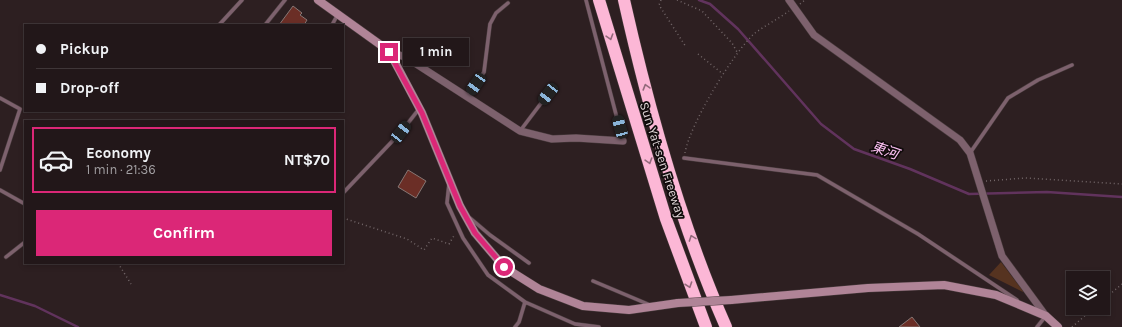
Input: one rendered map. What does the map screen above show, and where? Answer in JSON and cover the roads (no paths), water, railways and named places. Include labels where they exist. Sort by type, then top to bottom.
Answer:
[{"type":"highway","name":"Sun Yat-sen Freeway","points":[[599,0],[666,219],[706,327]]},
{"type":"highway","name":"Sun Yat-sen Freeway","points":[[624,0],[636,52],[679,200],[714,299],[726,327]]},
{"type":"street","points":[[318,0],[389,52],[407,58],[520,130],[552,140],[576,138],[623,141]]},
{"type":"street","points":[[789,0],[814,35],[960,140],[970,153],[1002,256],[1046,316],[1058,327]]},
{"type":"street","points":[[389,52],[420,108],[449,179],[464,213],[475,233],[504,267],[539,289],[583,306],[630,310],[678,303],[868,288],[944,285],[996,295],[1046,316]]},
{"type":"lane","points":[[220,24],[242,0]]},
{"type":"lane","points":[[266,24],[285,0]]},
{"type":"lane","points":[[586,0],[623,141]]},
{"type":"lane","points":[[467,97],[484,72],[490,24],[496,13],[508,3]]},
{"type":"lane","points":[[333,24],[338,14]]},
{"type":"lane","points":[[970,153],[1008,98],[1038,80],[1072,65]]},
{"type":"lane","points":[[520,130],[548,94]]},
{"type":"lane","points":[[0,98],[20,110],[0,170]]},
{"type":"lane","points":[[344,191],[401,132],[420,108]]},
{"type":"lane","points":[[684,158],[817,175],[918,234],[1029,309]]},
{"type":"lane","points":[[449,179],[447,203],[462,238],[488,274],[525,302],[575,324],[599,327]]},
{"type":"lane","points":[[0,190],[24,203]]},
{"type":"lane","points":[[464,213],[490,235],[530,263]]},
{"type":"lane","points":[[6,257],[24,243]]},
{"type":"lane","points":[[593,281],[654,306]]},
{"type":"lane","points":[[515,327],[519,322],[525,302]]},
{"type":"lane","points":[[1037,327],[1046,316]]},
{"type":"waterway","name":"東河","points":[[699,0],[710,4],[738,29],[821,124],[854,149],[910,169],[969,194],[1047,192],[1122,197]]},
{"type":"waterway","points":[[0,295],[35,306],[78,327]]}]
